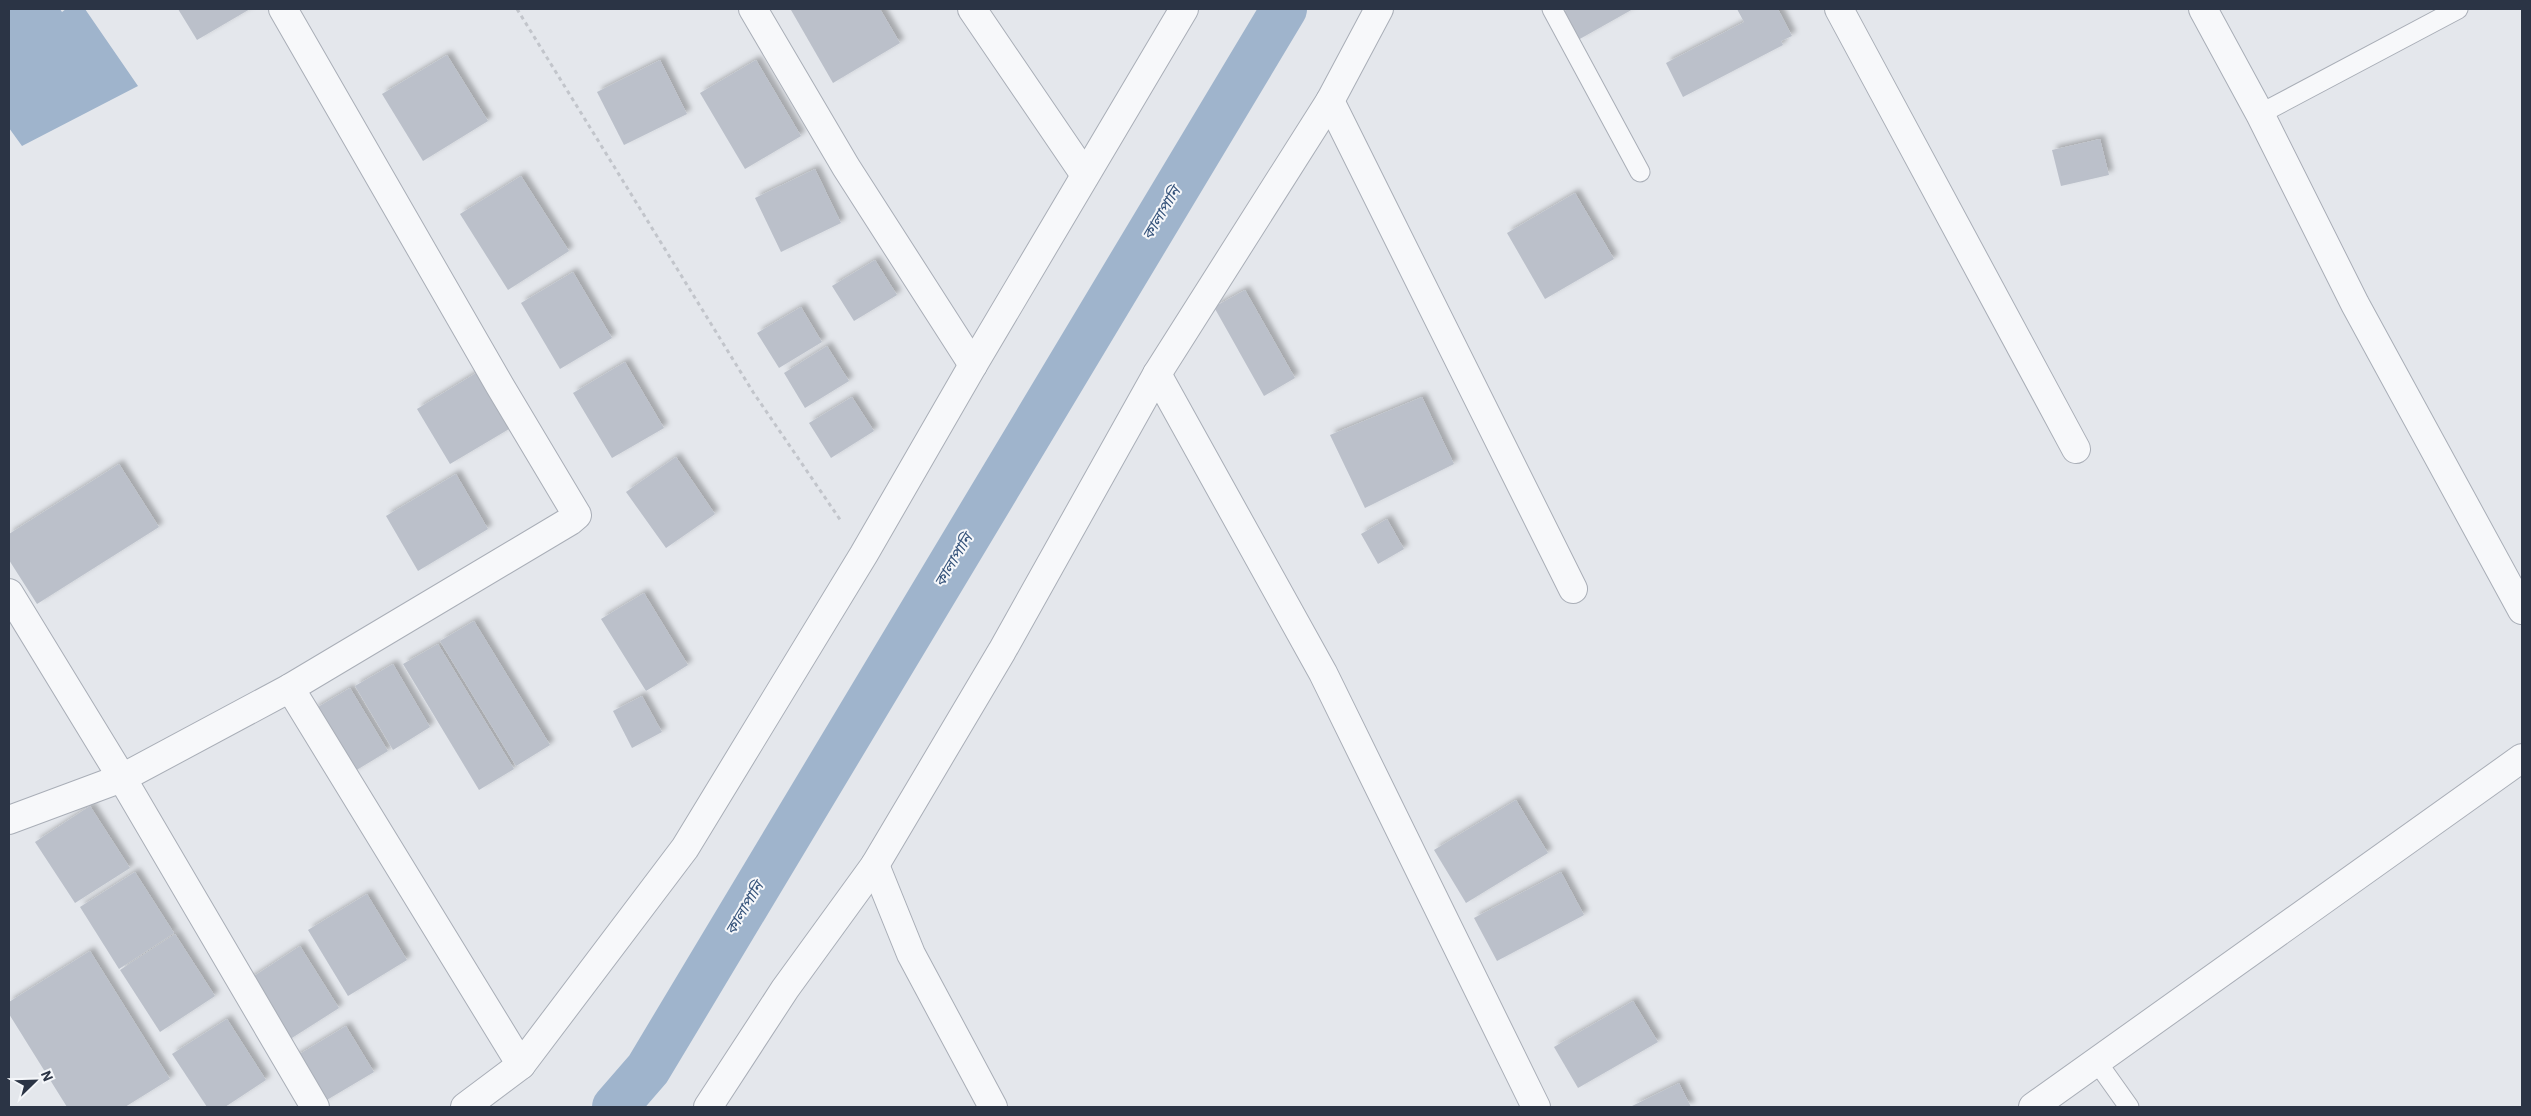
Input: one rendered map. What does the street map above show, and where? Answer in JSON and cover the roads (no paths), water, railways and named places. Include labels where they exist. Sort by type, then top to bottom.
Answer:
[{"type":"street","points":[[9,820],[122,778],[290,688],[570,521],[577,514],[500,386],[283,9]]},
{"type":"street","points":[[753,9],[846,167],[973,365]]},
{"type":"street","points":[[972,9],[1085,175]]},
{"type":"street","points":[[466,1107],[521,1065],[685,848],[864,554],[973,365],[1184,9]]},
{"type":"street","points":[[708,1107],[785,989],[875,865],[1002,651],[1157,374],[1330,101],[1380,9]]},
{"type":"street","points":[[1839,9],[2076,449]]},
{"type":"street","points":[[2203,9],[2260,114],[2355,304],[2522,610]]},
{"type":"street","points":[[1330,101],[1573,589]]},
{"type":"street","points":[[1157,374],[1323,672],[1536,1107]]},
{"type":"street","points":[[9,593],[122,778],[315,1107]]},
{"type":"street","points":[[290,688],[521,1065]]},
{"type":"street","points":[[2033,1107],[2522,758]]},
{"type":"street","points":[[875,865],[911,954],[993,1107]]},
{"type":"lane","points":[[1552,9],[1640,172]]},
{"type":"lane","points":[[2260,114],[2458,9]]},
{"type":"lane","points":[[2097,1062],[2129,1107]]},
{"type":"water","points":[[9,9],[60,9],[62,12],[66,9],[85,9],[138,86],[22,146],[9,128]]},
{"type":"waterway","name":"কালাপানি","points":[[615,1107],[648,1069],[1284,9]]}]
